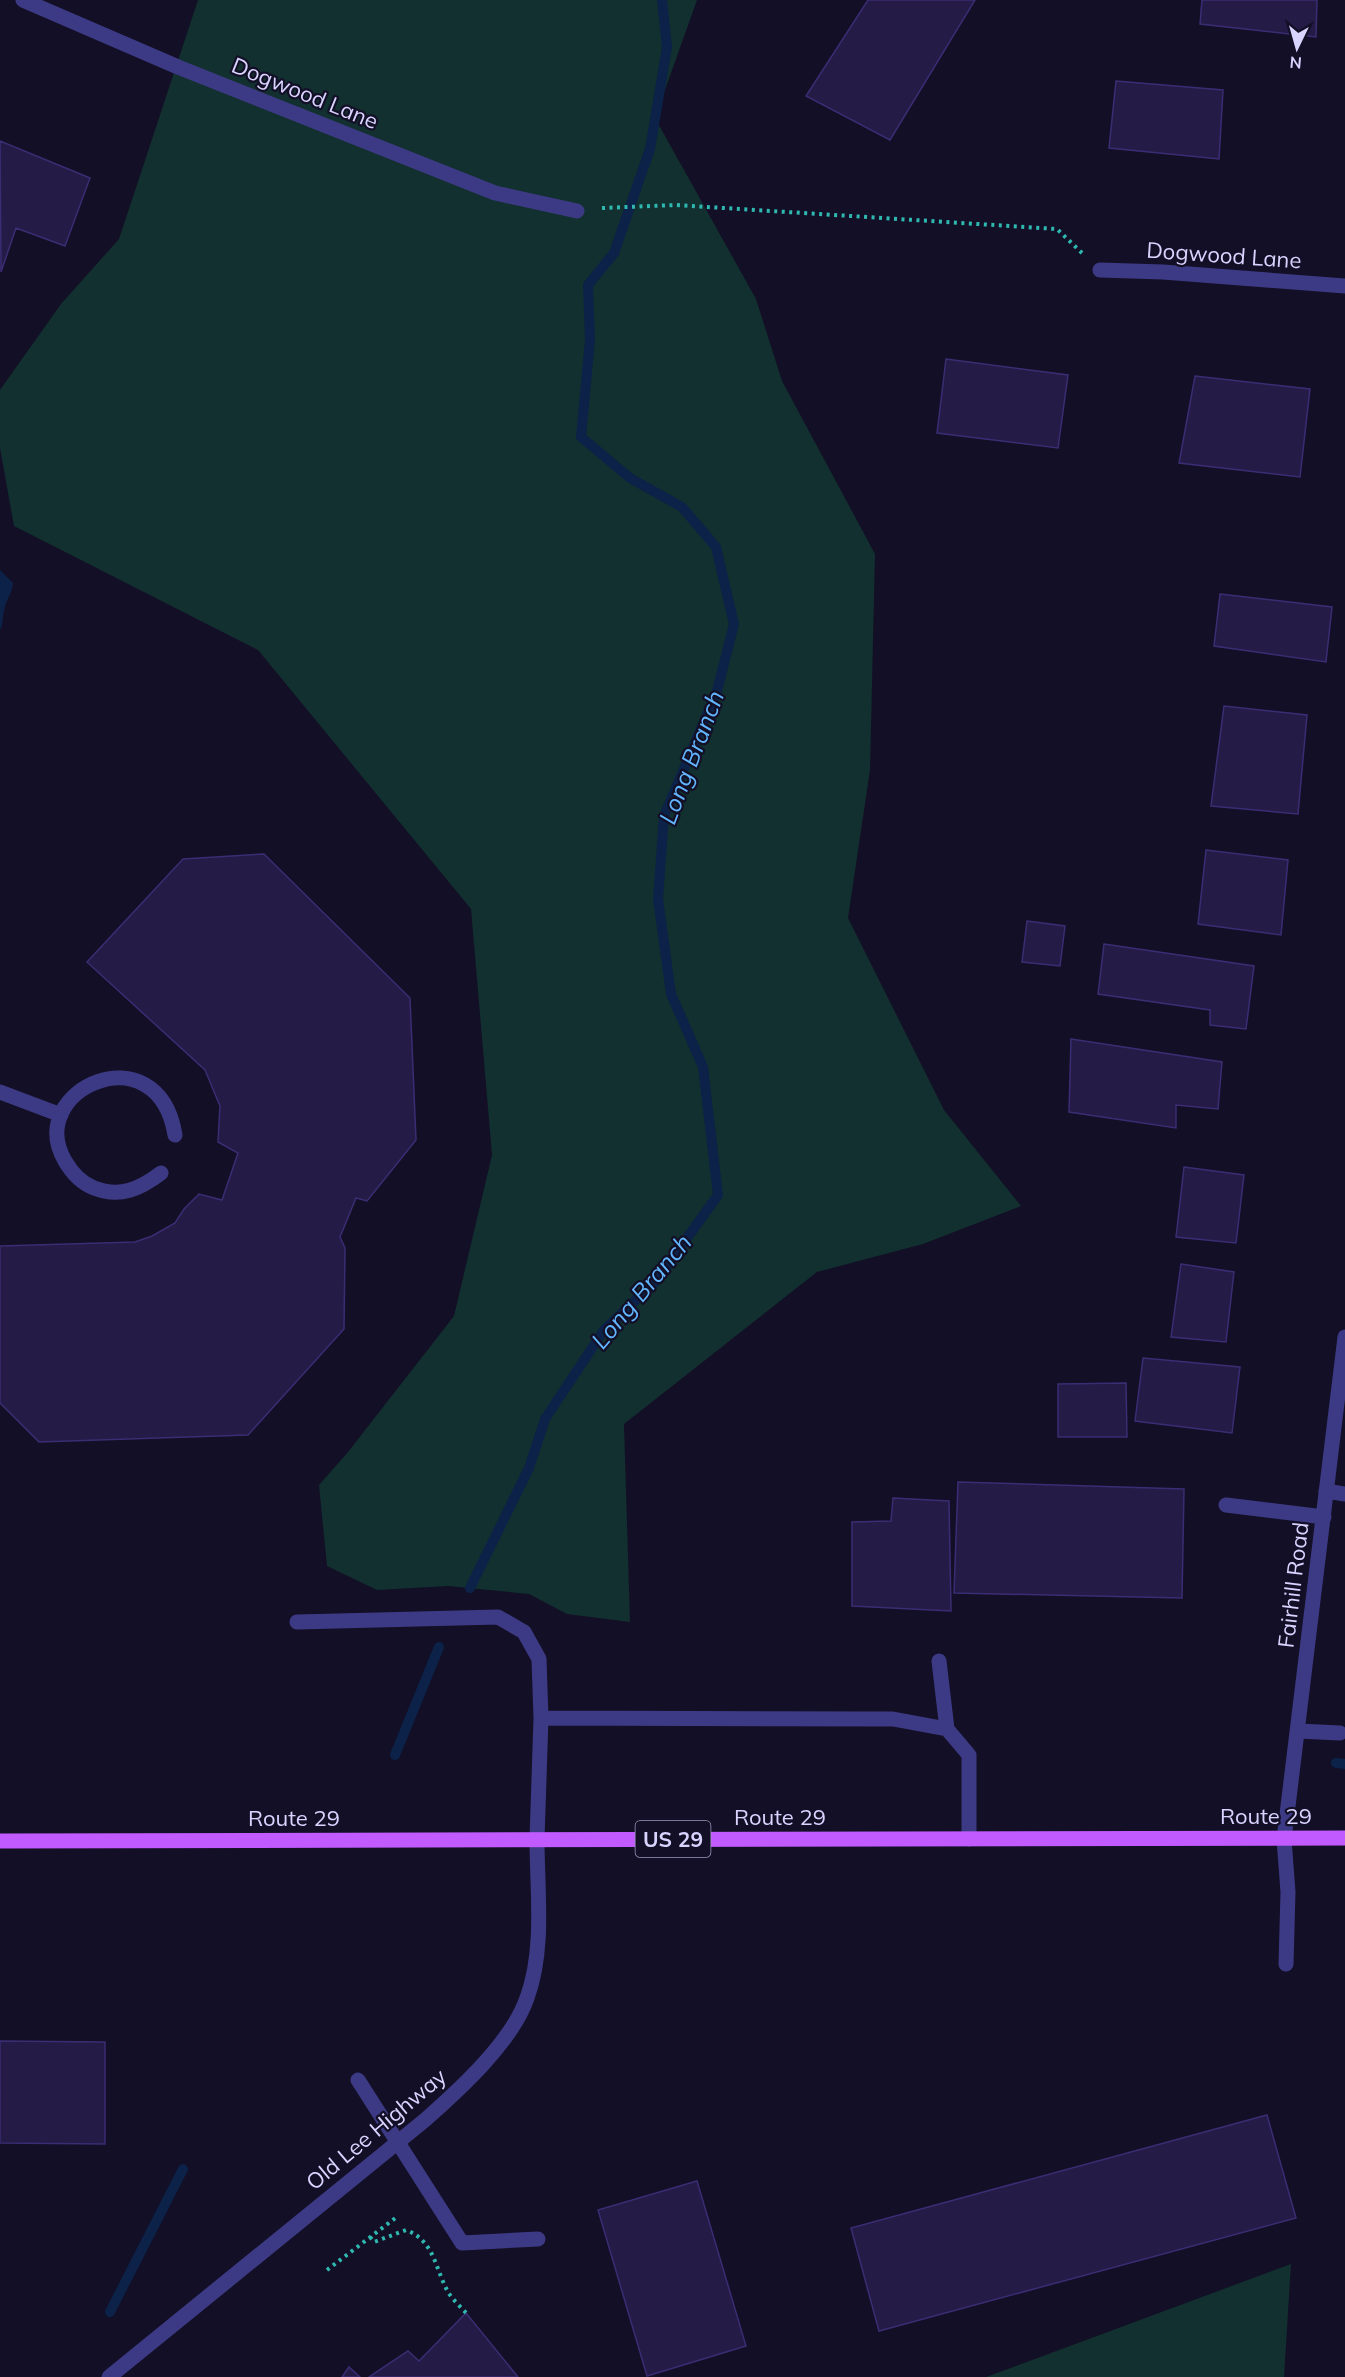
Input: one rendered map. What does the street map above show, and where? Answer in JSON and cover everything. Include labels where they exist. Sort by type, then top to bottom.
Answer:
[{"type":"main road","name":"Route 29","points":[[0,1841],[1345,1838]]},
{"type":"street","name":"Dogwood Lane","points":[[23,0],[178,67],[495,193],[577,211]]},
{"type":"street","name":"Dogwood Lane","points":[[1100,270],[1162,272],[1345,286]]},
{"type":"street","points":[[161,1173],[145,1186],[126,1193],[105,1193],[87,1185],[71,1172],[61,1155],[58,1135],[61,1115],[70,1099],[83,1087],[99,1079],[118,1076],[135,1080],[158,1095],[172,1118],[175,1135]]},
{"type":"street","points":[[0,1092],[61,1115]]},
{"type":"street","name":"Fairhill Road","points":[[1286,1964],[1288,1892],[1284,1839],[1345,1337]]},
{"type":"street","points":[[1326,1491],[1345,1494]]},
{"type":"street","points":[[1227,1505],[1324,1517]]},
{"type":"street","name":"Old Lee Highway","points":[[109,2377],[398,2142],[471,2079],[510,2029],[527,1999],[539,1936],[537,1839],[541,1718],[539,1659],[524,1632],[498,1617],[297,1622]]},
{"type":"street","points":[[939,1661],[947,1729],[969,1755],[969,1839]]},
{"type":"street","points":[[541,1718],[893,1719],[947,1729]]},
{"type":"street","points":[[1298,1731],[1340,1733]]},
{"type":"street","points":[[358,2080],[462,2243],[538,2239]]},
{"type":"path","points":[[606,207],[657,206],[1058,229],[1100,270]]},
{"type":"path","points":[[327,2270],[398,2216]]},
{"type":"path","points":[[370,2237],[374,2242],[406,2230],[419,2235],[436,2262],[450,2294],[466,2313]]},
{"type":"green space","points":[[198,0],[697,0],[655,118],[756,299],[782,381],[875,554],[870,770],[848,918],[944,1110],[1021,1206],[923,1244],[817,1272],[624,1424],[630,1622],[567,1614],[529,1594],[448,1586],[377,1590],[327,1566],[319,1485],[348,1452],[454,1316],[492,1155],[471,909],[258,650],[14,526],[0,448],[0,390],[61,304],[119,239]]},
{"type":"green space","points":[[1291,2264],[1284,2377],[986,2377]]},
{"type":"water","points":[[0,570],[13,583],[0,630]]},
{"type":"building","points":[[868,0],[975,0],[890,140],[806,96]]},
{"type":"building","points":[[1202,0],[1317,0],[1316,37],[1200,24]]},
{"type":"building","points":[[1116,81],[1223,90],[1219,159],[1109,148]]},
{"type":"building","points":[[0,141],[90,178],[65,246],[16,228],[1,272]]},
{"type":"building","points":[[946,359],[1068,375],[1058,448],[937,433]]},
{"type":"building","points":[[1195,376],[1310,389],[1300,477],[1179,463]]},
{"type":"building","points":[[1220,594],[1332,607],[1326,662],[1214,646]]},
{"type":"building","points":[[1224,706],[1307,715],[1298,814],[1211,806]]},
{"type":"building","points":[[1206,850],[1288,860],[1281,935],[1198,924]]},
{"type":"building","points":[[264,854],[410,998],[416,1140],[367,1201],[356,1198],[340,1237],[345,1248],[344,1329],[248,1435],[39,1442],[0,1403],[0,1246],[135,1242],[152,1236],[175,1223],[184,1209],[199,1194],[222,1200],[238,1153],[218,1142],[220,1106],[205,1070],[87,962],[183,859]]},
{"type":"building","points":[[1027,921],[1065,926],[1060,966],[1022,962]]},
{"type":"building","points":[[1104,944],[1254,966],[1246,1029],[1210,1025],[1210,1010],[1098,994]]},
{"type":"building","points":[[1071,1039],[1222,1062],[1218,1109],[1176,1105],[1176,1128],[1069,1112]]},
{"type":"building","points":[[1184,1167],[1244,1175],[1236,1243],[1176,1237]]},
{"type":"building","points":[[1181,1264],[1234,1272],[1226,1342],[1171,1337]]},
{"type":"building","points":[[1143,1358],[1240,1367],[1232,1433],[1135,1421]]},
{"type":"building","points":[[1126,1383],[1127,1437],[1058,1437],[1058,1384]]},
{"type":"building","points":[[958,1482],[1184,1489],[1182,1598],[954,1593]]},
{"type":"building","points":[[893,1498],[949,1501],[951,1611],[852,1606],[852,1522],[891,1521]]},
{"type":"building","points":[[0,2041],[105,2042],[105,2144],[0,2143]]},
{"type":"building","points":[[1267,2115],[1296,2218],[879,2331],[851,2228]]},
{"type":"building","points":[[697,2181],[746,2346],[647,2376],[598,2210]]},
{"type":"building","points":[[466,2313],[518,2377],[369,2377],[408,2351],[419,2361]]},
{"type":"building","points":[[349,2367],[360,2377],[342,2377]]},
{"type":"waterway","name":"Long Branch","points":[[470,1588],[529,1468],[545,1419],[604,1330],[656,1281],[718,1195],[703,1067],[671,994],[658,899],[664,816],[717,691],[734,624],[716,547],[682,507],[630,478],[581,437],[590,340],[588,285],[614,253],[650,149],[667,47],[662,0]]},
{"type":"waterway","name":"Long Branch","points":[[395,1755],[439,1647]]},
{"type":"waterway","points":[[1336,1763],[1345,1764]]},
{"type":"waterway","name":"Long Branch","points":[[110,2312],[183,2169]]}]
